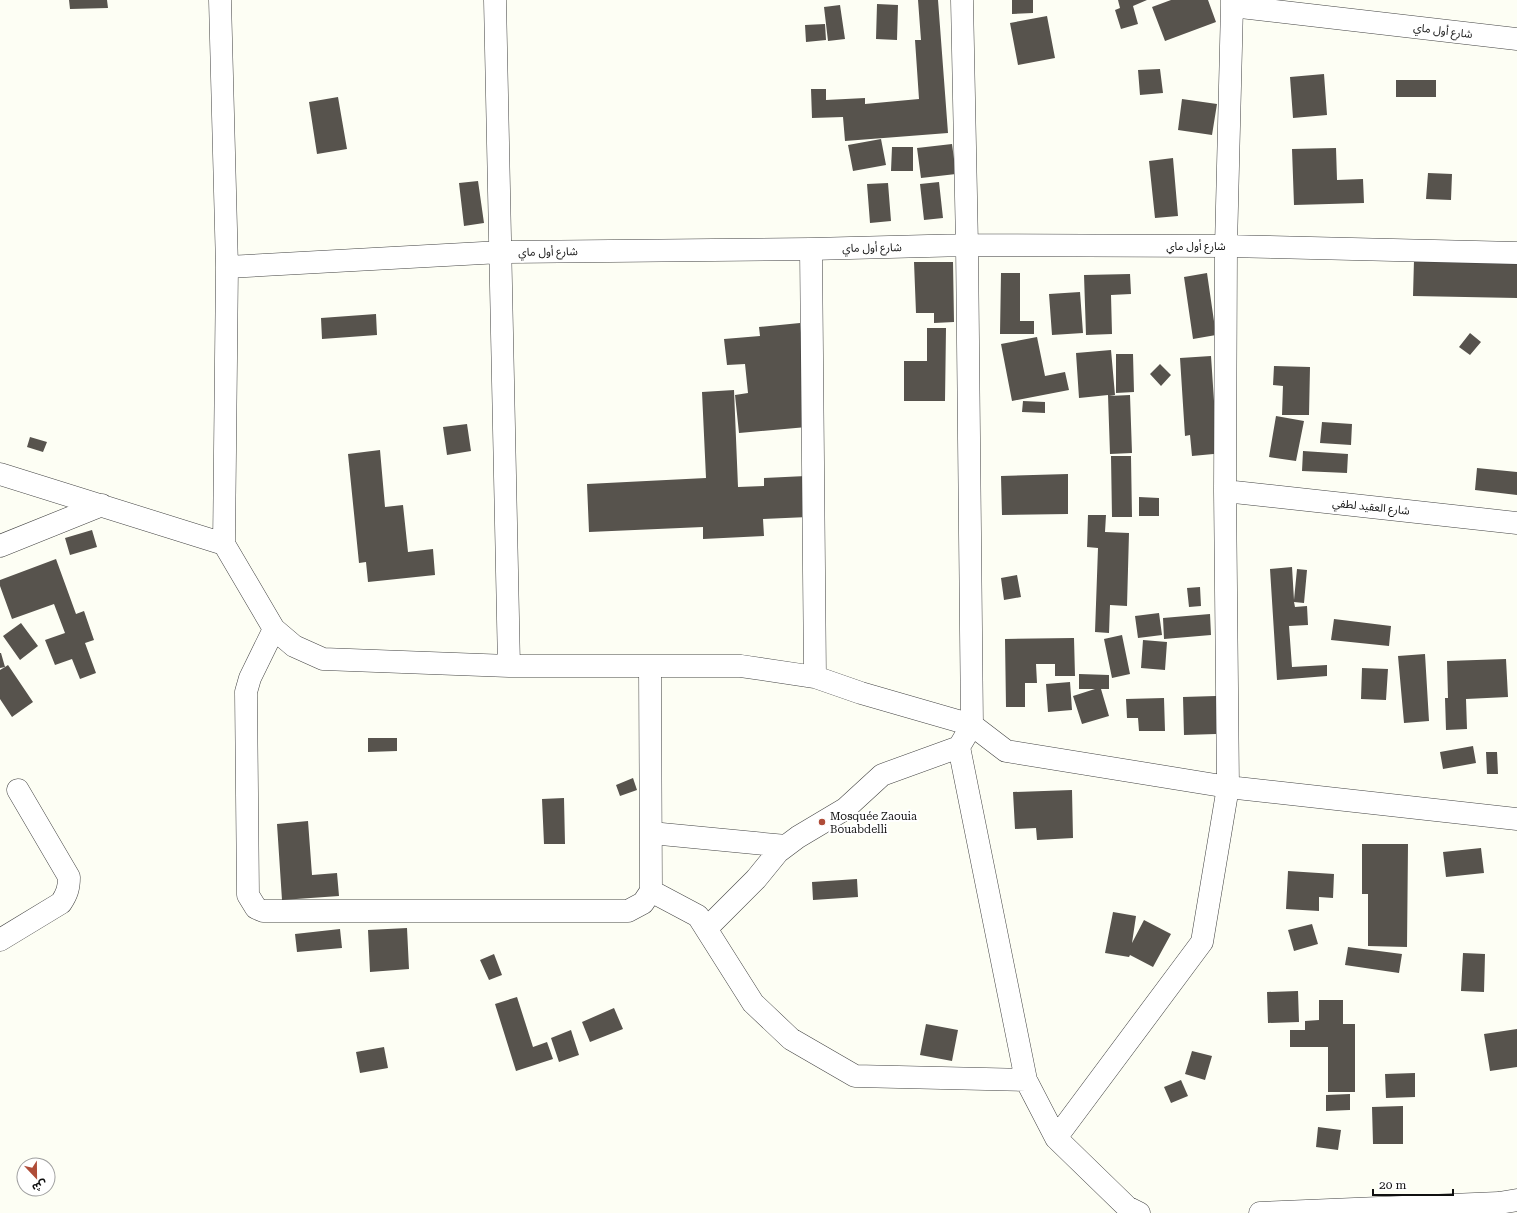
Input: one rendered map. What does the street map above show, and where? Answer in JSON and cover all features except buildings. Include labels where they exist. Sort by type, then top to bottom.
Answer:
[{"type":"street","points":[[220,0],[227,267],[224,544],[274,629],[294,646],[323,659],[509,666],[741,666],[815,677],[861,693],[972,725],[1006,751],[1228,787],[1517,819]]},
{"type":"street","points":[[495,0],[509,666]]},
{"type":"street","points":[[706,928],[756,879],[778,852],[845,809],[882,775],[960,746],[972,725],[967,245],[962,0]]},
{"type":"street","points":[[1056,1138],[1202,942],[1228,787],[1225,491],[1226,246],[1232,3]]},
{"type":"street","name":"شارع أول ماي","points":[[1232,3],[1517,39]]},
{"type":"street","name":"شارع أول ماي","points":[[227,267],[501,252],[810,249],[967,245],[1226,246],[1517,253]]},
{"type":"street","points":[[810,249],[815,677]]},
{"type":"street","points":[[0,474],[224,544]]},
{"type":"street","name":"شارع العقيد لطفي","points":[[1225,491],[1517,524]]},
{"type":"street","points":[[0,546],[102,505]]},
{"type":"street","points":[[274,629],[250,678],[246,692],[248,895],[256,908],[263,911],[628,911],[643,903],[651,891],[650,666]]},
{"type":"street","points":[[960,746],[1026,1080],[1056,1138],[1127,1207],[1139,1213]]},
{"type":"street","points":[[0,940],[61,903],[67,895],[69,884],[69,877],[18,790]]},
{"type":"street","points":[[651,833],[786,846]]},
{"type":"street","points":[[651,891],[698,916],[752,1003],[791,1039],[855,1076],[1026,1080]]},
{"type":"street","points":[[1260,1213],[1499,1203],[1517,1200]]},
{"type":"place","name":"Mosquée Zaouia Bouabdelli","points":[[822,822]]}]
